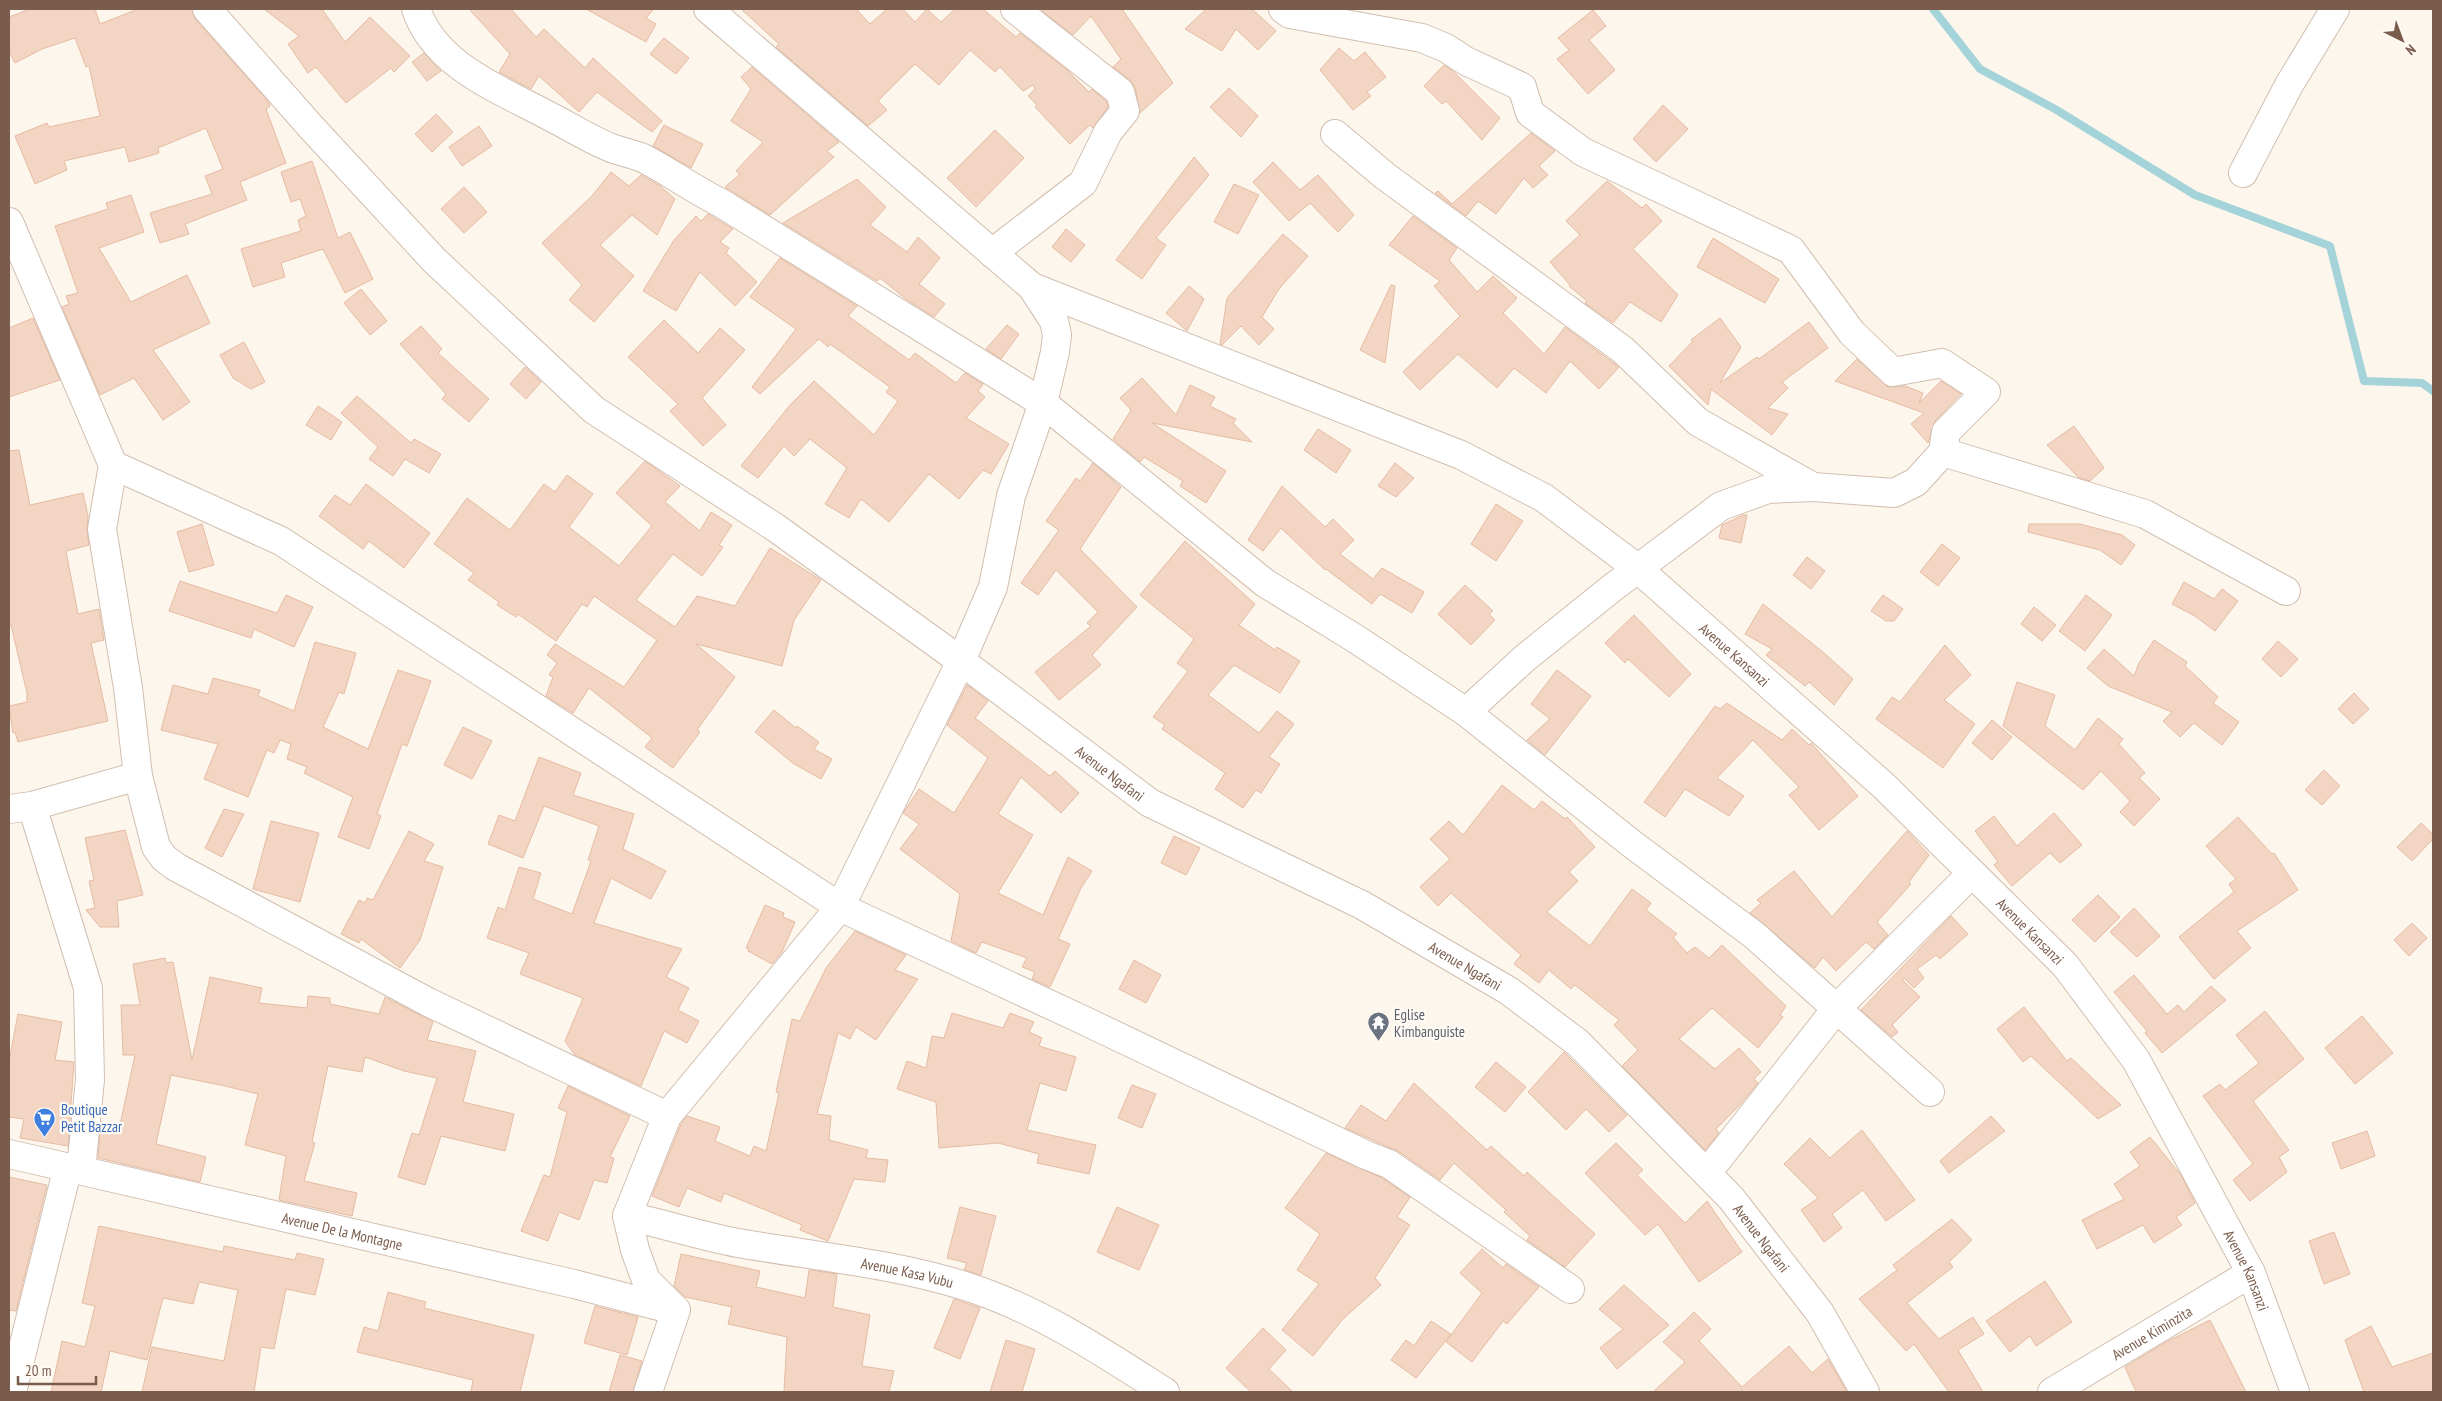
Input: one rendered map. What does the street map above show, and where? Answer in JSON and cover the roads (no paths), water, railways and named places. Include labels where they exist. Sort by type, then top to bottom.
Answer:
[{"type":"street","name":"Avenue Ngafani","points":[[207,9],[311,127],[434,260],[594,410],[776,528],[961,661],[1150,803],[1362,905],[1509,991],[1578,1043],[1731,1198],[1820,1313],[1865,1392]]},
{"type":"street","points":[[416,9],[433,38],[462,68],[609,147],[645,159],[695,190],[721,203],[1043,402],[1265,583],[1466,712],[1632,844],[1754,935],[1930,1092]]},
{"type":"street","points":[[648,1392],[676,1310],[646,1280],[635,1250],[627,1216],[667,1116],[840,907],[961,661],[993,587],[1011,496],[1043,402],[1057,336],[1054,321],[1032,286],[708,9]]},
{"type":"street","points":[[992,253],[1083,183],[1108,132],[1125,111],[1120,92],[1015,9]]},
{"type":"street","points":[[2243,173],[2289,85],[2335,9]]},
{"type":"street","points":[[1287,11],[1414,36],[1446,48],[1466,61],[1522,86],[1530,113],[1583,152],[1791,250],[1852,333],[1894,372],[1942,363],[1986,392],[1946,432],[1943,452],[1916,482],[1894,492],[1813,487],[1768,489],[1721,506],[1637,568],[1525,658],[1466,712]]},
{"type":"street","points":[[1335,134],[1385,176],[1622,350],[1698,422],[1813,487]]},
{"type":"street","points":[[9,222],[113,465],[102,529],[128,688],[138,776],[156,847],[164,858],[176,867],[428,1002],[667,1116]]},
{"type":"street","name":"Avenue Kansanzi","points":[[1032,286],[1461,455],[1544,498],[1637,568],[1884,786],[2065,965],[2136,1060],[2250,1273],[2295,1392]]},
{"type":"street","points":[[1943,452],[2145,514],[2286,592]]},
{"type":"street","points":[[113,465],[281,542],[840,907],[1083,1020],[1366,1156],[1389,1164],[1570,1289]]},
{"type":"street","points":[[12,1392],[74,1168],[90,1080],[88,988],[20,808],[138,776]]},
{"type":"street","points":[[1707,1173],[1836,1009],[1971,874]]},
{"type":"street","name":"Avenue De la Montagne","points":[[9,1154],[574,1284],[676,1310]]},
{"type":"street","name":"Avenue Kasa Vubu","points":[[627,1216],[735,1242],[897,1269],[966,1286],[1027,1310],[1073,1333],[1154,1389]]},
{"type":"street","name":"Avenue Kiminzita","points":[[2052,1392],[2250,1273]]},
{"type":"waterway","points":[[1933,9],[1980,69],[2055,109],[2195,195],[2330,246],[2364,381],[2422,383],[2433,391]]},
{"type":"place","name":"Eglise Kimbanguiste","points":[[1378,1042]]},
{"type":"place","name":"Boutique Petit Bazzar","points":[[45,1137]]}]
